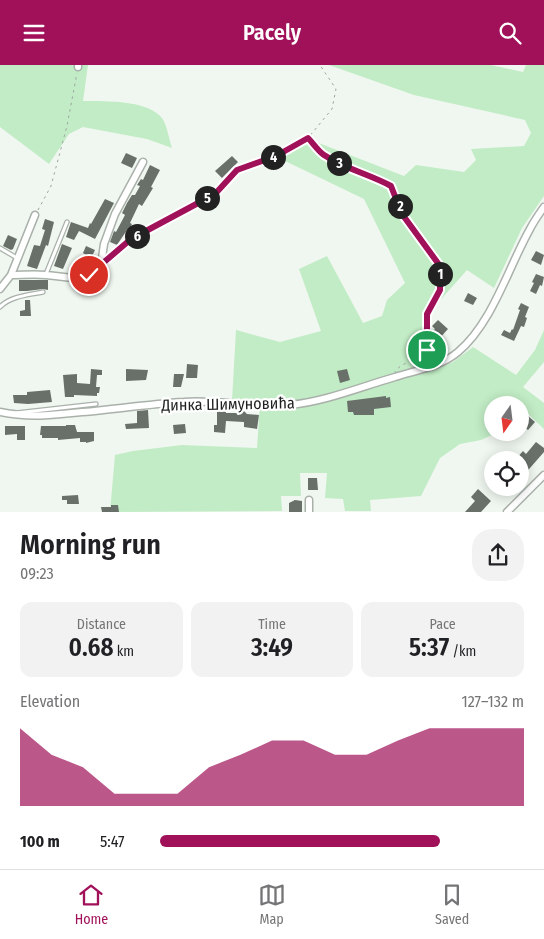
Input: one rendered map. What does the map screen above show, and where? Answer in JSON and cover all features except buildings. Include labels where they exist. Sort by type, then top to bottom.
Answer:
[{"type":"street","points":[[10,275],[45,275],[72,279],[89,275],[102,265],[104,244],[112,222],[143,162]]},
{"type":"street","name":"Динка Шимуновића","points":[[0,412],[14,415],[48,415],[186,402],[266,406],[289,405],[314,402],[440,364],[458,352],[484,320],[530,228],[544,207]]},
{"type":"street","points":[[0,289],[10,275],[36,215]]},
{"type":"street","points":[[507,511],[544,475]]},
{"type":"street","points":[[309,500],[309,511]]},
{"type":"lane","points":[[45,275],[67,222]]},
{"type":"lane","points":[[0,248],[17,258]]},
{"type":"lane","points":[[0,307],[6,301],[42,292]]},
{"type":"lane","points":[[14,415],[19,412],[96,404]]},
{"type":"path","points":[[102,265],[131,239],[215,194],[237,170],[276,156],[308,138],[332,109],[336,89],[320,65]]},
{"type":"path","points":[[36,215],[51,186],[67,126],[78,66]]},
{"type":"path","points":[[308,138],[322,154],[356,172],[371,175],[391,186],[402,214],[440,266],[440,290],[427,314],[426,354],[419,359],[399,366],[393,377]]},
{"type":"green space","points":[[0,65],[88,65],[83,101],[126,103],[155,112],[164,121],[172,148],[147,139],[83,127],[69,134],[49,164],[0,127]]},
{"type":"green space","points":[[329,65],[491,65],[523,72],[526,65],[544,65],[544,196],[522,228],[494,288],[467,270],[427,315],[431,371],[453,362],[473,347],[516,375],[535,350],[544,330],[544,362],[523,387],[544,403],[544,429],[529,415],[529,396],[484,396],[484,439],[460,444],[440,458],[421,496],[370,500],[371,511],[345,511],[343,499],[325,498],[327,473],[300,473],[301,496],[281,496],[282,511],[110,512],[115,455],[182,445],[257,448],[260,404],[232,401],[236,330],[280,342],[321,331],[299,269],[327,256],[363,323],[382,316],[387,300],[405,283],[364,199],[281,159],[311,140],[404,176],[416,165],[464,172],[476,160],[471,149],[524,146],[531,133],[525,120],[414,95]]},
{"type":"route","points":[[89,275],[131,239],[215,194],[237,170],[276,156],[308,138],[322,154],[356,172],[371,175],[391,186],[402,214],[440,266],[440,290],[427,314],[427,350]]}]
